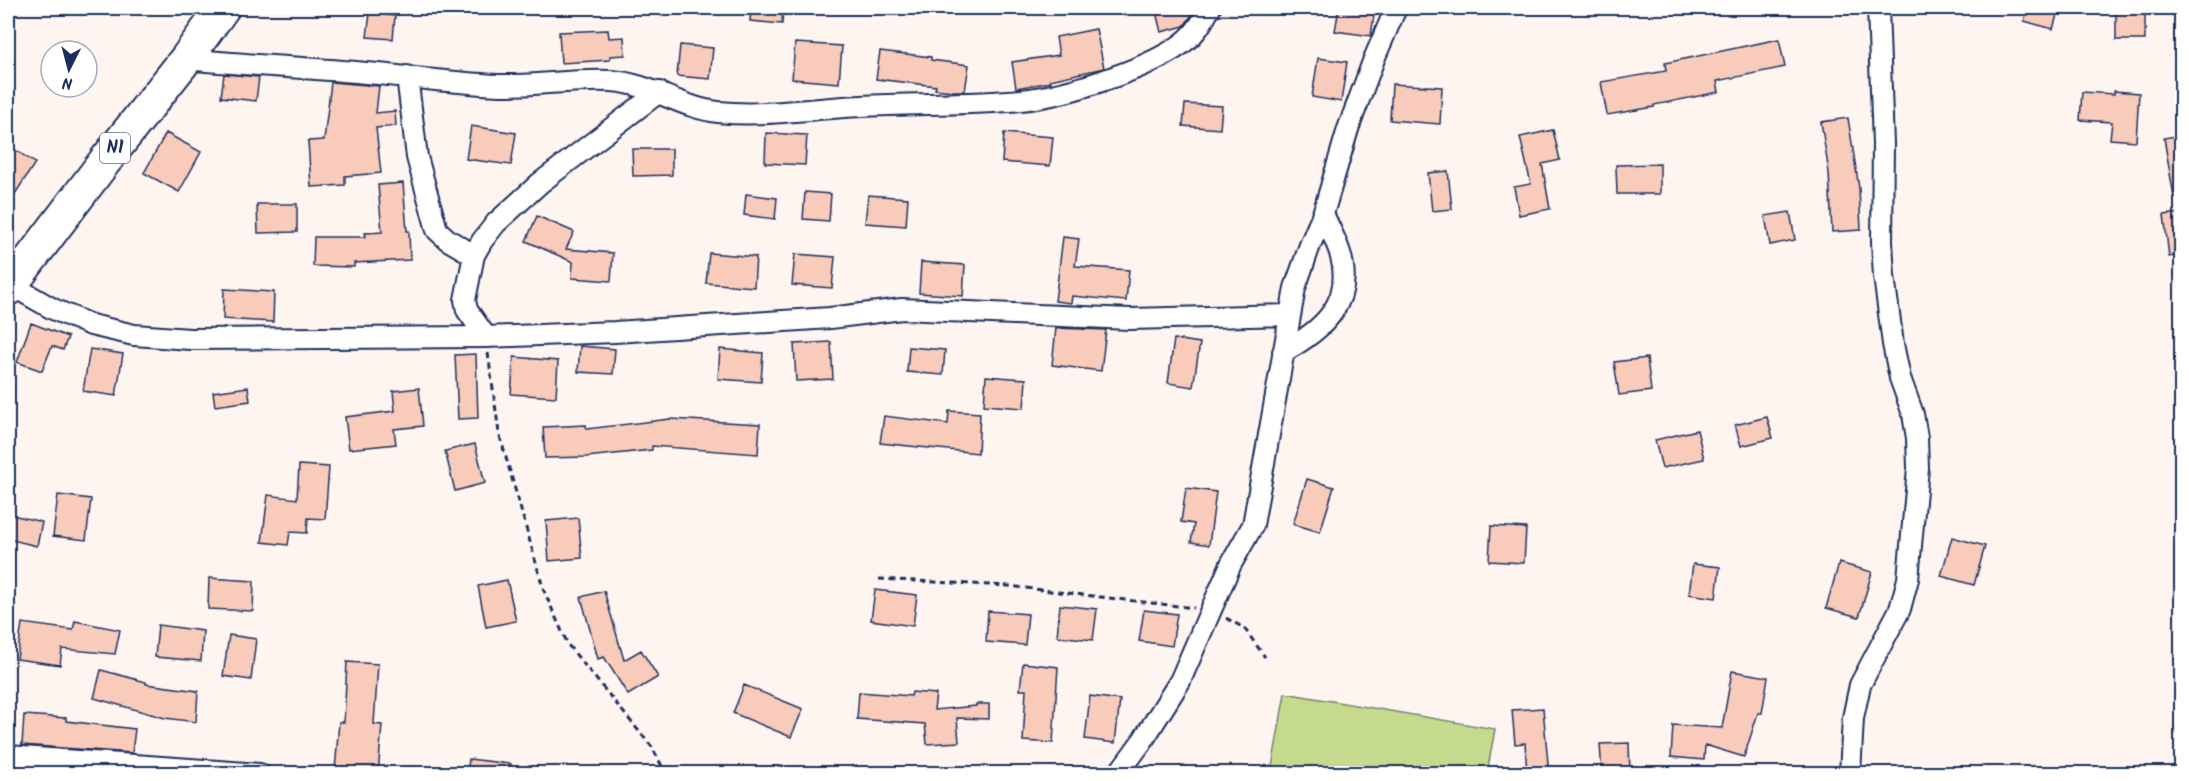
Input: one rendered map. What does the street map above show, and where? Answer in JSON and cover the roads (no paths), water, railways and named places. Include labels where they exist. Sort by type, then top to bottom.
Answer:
[{"type":"main road","name":"N1","points":[[9,287],[223,8]]},
{"type":"street","points":[[186,59],[498,85],[609,81],[630,83],[713,111],[739,114],[785,114],[859,106],[1022,100],[1076,88],[1131,71],[1172,50],[1189,38],[1203,22],[1210,8]]},
{"type":"street","points":[[1118,774],[1143,740],[1180,681],[1231,564],[1252,525],[1295,288],[1323,214],[1348,129],[1396,8]]},
{"type":"street","points":[[1850,774],[1852,718],[1860,686],[1900,609],[1908,579],[1918,468],[1915,422],[1900,378],[1884,276],[1883,144],[1878,8]]},
{"type":"street","points":[[407,76],[417,157],[437,230],[448,240],[474,255]]},
{"type":"street","points":[[486,337],[467,310],[467,289],[474,255],[496,223],[540,183],[659,92]]},
{"type":"street","points":[[1283,352],[1319,329],[1341,299],[1343,281],[1340,253],[1323,214]]},
{"type":"street","points":[[9,287],[52,309],[91,325],[134,335],[190,339],[486,337],[615,332],[830,318],[902,309],[1130,319],[1290,315]]},
{"type":"street","points":[[8,756],[260,774]]}]
